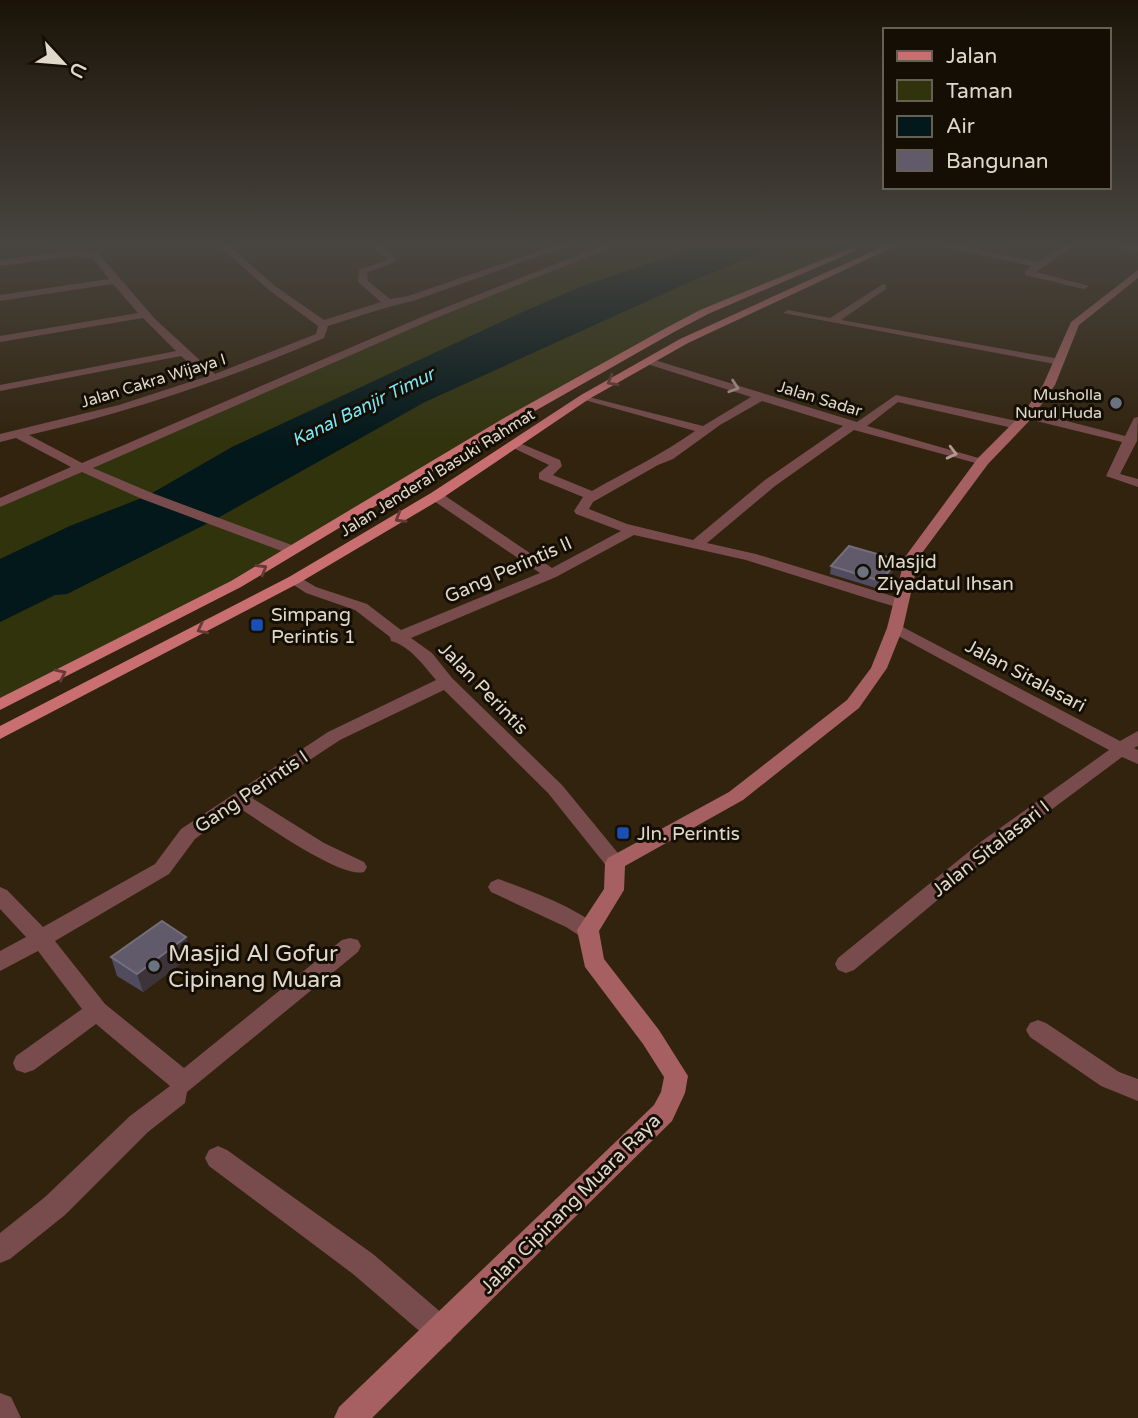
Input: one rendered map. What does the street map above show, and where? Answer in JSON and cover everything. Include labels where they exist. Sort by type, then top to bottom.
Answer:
[{"type":"main road","name":"Jalan Jenderal Basuki Rahmat","points":[[0,705],[207,600],[508,421],[706,311]]},
{"type":"main road","name":"Jalan Jenderal Basuki Rahmat","points":[[0,733],[294,580],[436,496],[585,397],[648,361],[748,311]]},
{"type":"street","points":[[142,311],[182,353],[214,379]]},
{"type":"street","points":[[304,311],[322,324],[368,311]]},
{"type":"street","points":[[0,503],[440,311]]},
{"type":"street","points":[[832,321],[846,311]]},
{"type":"street","points":[[498,887],[588,930],[614,890],[615,863],[736,796],[853,704],[878,668],[895,628],[912,557],[983,461],[1022,420],[1049,385],[1075,324],[1091,311]]},
{"type":"street","points":[[788,313],[1060,362]]},
{"type":"street","points":[[0,339],[145,315]]},
{"type":"street","name":"Jalan Cakra Wijaya I","points":[[0,438],[120,410],[214,379],[320,336],[324,328],[322,324]]},
{"type":"street","points":[[0,388],[182,353]]},
{"type":"street","name":"Jalan Sadar","points":[[648,361],[855,426],[983,461]]},
{"type":"street","points":[[762,396],[705,430],[669,456],[653,462],[593,496],[585,502],[581,511],[600,521],[632,531],[752,557],[900,603]]},
{"type":"street","points":[[585,397],[705,430]]},
{"type":"street","points":[[697,544],[769,483],[896,398],[1131,441]]},
{"type":"street","points":[[1138,421],[1113,476],[1138,483]]},
{"type":"street","points":[[17,434],[80,467],[292,550]]},
{"type":"street","points":[[513,445],[555,463],[556,466],[544,476],[593,496]]},
{"type":"street","points":[[436,496],[551,574]]},
{"type":"street","name":"Gang Perintis II","points":[[397,638],[551,574],[632,531]]},
{"type":"street","name":"Jalan Perintis","points":[[294,580],[311,590],[361,607],[397,638],[426,657],[446,682],[555,789],[615,863]]},
{"type":"street","name":"Jalan Sitalasari","points":[[895,628],[1129,754]]},
{"type":"street","name":"Gang Perintis I","points":[[0,962],[162,869],[188,834],[334,736],[446,682]]},
{"type":"street","name":"Jalan Sitalasari I","points":[[846,964],[989,846],[1129,754],[1138,737]]},
{"type":"street","points":[[238,798],[317,848],[357,867]]},
{"type":"street","points":[[0,895],[41,939],[97,1011],[184,1083],[219,1052],[299,991],[349,946]]},
{"type":"street","name":"Jalan Cipinang Muara Raya","points":[[350,1418],[663,1113],[673,1093],[676,1076],[652,1037],[593,961],[588,930]]},
{"type":"street","points":[[25,1063],[97,1011]]},
{"type":"street","points":[[1038,1030],[1111,1079],[1138,1090]]},
{"type":"street","points":[[0,1250],[55,1206],[139,1124],[176,1096]]},
{"type":"street","points":[[218,1158],[363,1264],[441,1331]]},
{"type":"street","points":[[0,1408],[5,1418]]},
{"type":"green space","points":[[442,311],[713,311],[670,330],[263,568],[0,705],[0,622],[55,595],[67,594],[212,521],[147,496],[70,526],[0,559],[0,503]]},
{"type":"water","name":"Kanal Banjir Timur","points":[[524,311],[625,311],[425,402],[216,519],[67,594],[55,595],[0,622],[0,559],[70,526],[147,496],[232,447]]},
{"type":"building","points":[[849,546],[898,560],[881,581],[831,566]]},
{"type":"building","points":[[162,921],[186,937],[137,974],[111,957]]},
{"type":"place","name":"Musholla Nurul Huda","points":[[1116,403]]},
{"type":"place","name":"Masjid Ziyadatul Ihsan","points":[[863,572]]},
{"type":"place","name":"Simpang Perintis 1","points":[[257,625]]},
{"type":"place","name":"Jln. Perintis","points":[[623,833]]},
{"type":"place","name":"Masjid Al Gofur Cipinang Muara","points":[[154,966]]}]
